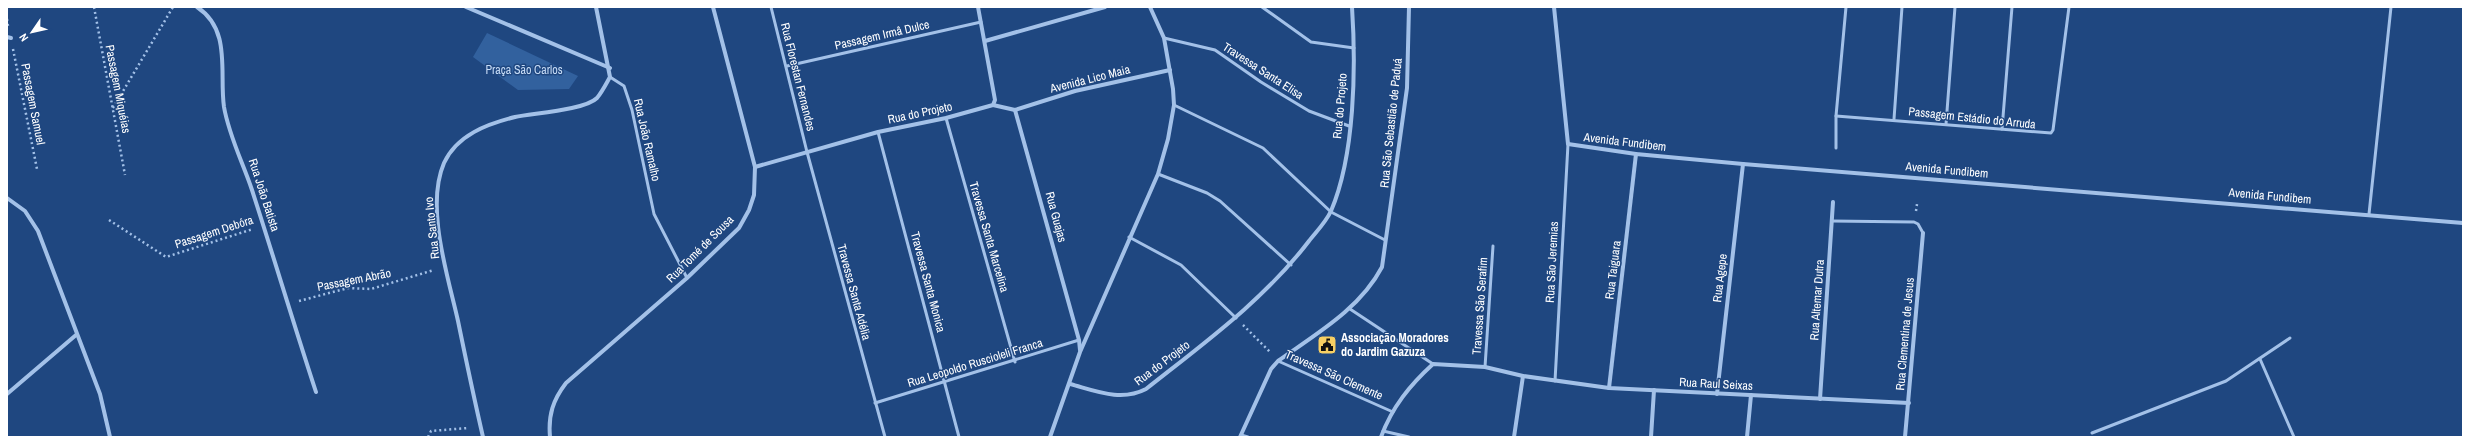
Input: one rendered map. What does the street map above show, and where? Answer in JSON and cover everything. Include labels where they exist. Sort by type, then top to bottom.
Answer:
[{"type":"street","name":"Rua João Batista","points":[[196,7],[213,24],[220,42],[224,60],[224,106],[228,124],[263,226],[316,392]]},
{"type":"street","points":[[466,7],[610,68]]},
{"type":"street","points":[[596,7],[610,68],[610,77]]},
{"type":"street","name":"Rua Tomé de Sousa","points":[[550,437],[549,421],[555,398],[566,382],[687,278],[739,228],[749,210],[754,195],[755,167],[713,7]]},
{"type":"street","points":[[978,7],[995,100],[993,105],[1015,110]]},
{"type":"street","points":[[985,41],[1105,7]]},
{"type":"street","points":[[1050,437],[1070,384],[1080,352],[1129,237],[1158,174],[1168,139],[1174,105],[1170,70],[1164,38],[1150,7]]},
{"type":"street","name":"Rua do Projeto","points":[[1070,384],[1122,397],[1134,395],[1146,389],[1236,318],[1270,288],[1291,265],[1330,212],[1341,177],[1350,126],[1354,48],[1352,7]]},
{"type":"street","name":"Rua São Sebastião de Paduá","points":[[1278,361],[1350,309],[1379,273],[1382,267],[1385,240],[1392,206],[1407,88],[1409,7]]},
{"type":"street","name":"Avenida Fundibem","points":[[1554,7],[1568,144],[1636,154],[1744,164],[2369,214],[2463,223]]},
{"type":"street","name":"Avenida Lico Maia","points":[[1015,110],[1075,91],[1170,70]]},
{"type":"street","name":"Rua Santo Ivo","points":[[483,437],[446,267],[438,217],[438,188],[444,163],[455,146],[472,133],[488,124],[533,113],[584,105],[596,98],[610,77]]},
{"type":"street","name":"Rua do Projeto","points":[[755,167],[878,132],[946,118],[993,105]]},
{"type":"street","name":"Rua Guajas","points":[[1015,110],[1027,147],[1079,340],[1080,352]]},
{"type":"street","name":"Rua Taiguara","points":[[1609,388],[1636,154]]},
{"type":"street","name":"Rua Agepe","points":[[1717,394],[1744,164]]},
{"type":"street","points":[[7,198],[25,211],[38,231],[76,335],[100,394],[110,437]]},
{"type":"street","name":"Rua Altemar Dutra","points":[[1820,399],[1833,202]]},
{"type":"street","name":"Rua Clementina de Jesus","points":[[1905,437],[1923,232]]},
{"type":"street","points":[[7,394],[76,335]]},
{"type":"street","points":[[1241,436],[1271,369],[1278,361]]},
{"type":"street","points":[[1381,437],[1392,412],[1405,392],[1433,364]]},
{"type":"street","name":"Rua Raul Seixas","points":[[1433,364],[1485,367],[1523,376],[1609,388],[1909,403]]},
{"type":"street","points":[[1514,437],[1523,376]]},
{"type":"street","points":[[1651,437],[1654,390]]},
{"type":"street","points":[[1747,437],[1751,395]]},
{"type":"lane","name":"Rua Florestan Fernandes","points":[[771,7],[787,66],[807,152]]},
{"type":"lane","points":[[1262,7],[1311,42],[1354,48]]},
{"type":"lane","points":[[1836,148],[1836,116],[1846,7]]},
{"type":"lane","points":[[1894,119],[1902,7]]},
{"type":"lane","points":[[1946,124],[1955,7]]},
{"type":"lane","points":[[2002,129],[2012,7]]},
{"type":"lane","name":"Passagem Estádio do Arruda","points":[[1836,116],[1894,119],[2048,134],[2053,130],[2069,7]]},
{"type":"lane","points":[[2369,214],[2391,7]]},
{"type":"lane","name":"Passagem Irmâ Dulce","points":[[787,66],[981,22]]},
{"type":"lane","name":"Travessa Santa Elisa","points":[[1164,38],[1215,50],[1309,112],[1350,126]]},
{"type":"lane","name":"Rua João Ramalho","points":[[610,77],[624,86],[632,110],[654,214],[687,278]]},
{"type":"lane","points":[[1174,105],[1263,148],[1330,212],[1385,240]]},
{"type":"lane","name":"Travessa Santa Marcelina","points":[[946,118],[1015,362]]},
{"type":"lane","name":"Travessa Santa Monica","points":[[878,132],[946,382],[959,437]]},
{"type":"lane","name":"Rua São Jeremias","points":[[1554,381],[1568,144]]},
{"type":"lane","name":"Travessa Santa Adélia","points":[[807,152],[885,437]]},
{"type":"lane","points":[[1158,174],[1207,193],[1220,201],[1291,265]]},
{"type":"lane","points":[[1832,220],[1914,222],[1918,224],[1923,232]]},
{"type":"lane","points":[[1129,237],[1181,265],[1236,318]]},
{"type":"lane","name":"Travessa São Serafim","points":[[1485,367],[1493,246]]},
{"type":"lane","points":[[1350,309],[1433,364]]},
{"type":"lane","points":[[2092,433],[2226,381],[2290,338]]},
{"type":"lane","name":"Rua Leopoldo Ruscioleli Franca","points":[[875,403],[1015,362],[1079,340]]},
{"type":"lane","points":[[2260,359],[2294,437]]},
{"type":"lane","name":"Travessa São Clemente","points":[[1278,361],[1392,412]]},
{"type":"lane","points":[[1383,431],[1409,437]]},
{"type":"lane","points":[[1241,436],[1248,437]]},
{"type":"path","name":"Passagem Miquéias","points":[[94,7],[125,175]]},
{"type":"path","points":[[113,108],[173,7]]},
{"type":"path","name":"Passagem Samuel","points":[[7,19],[9,38],[37,169]]},
{"type":"path","name":"Passagem Debóra","points":[[109,220],[166,257],[263,226]]},
{"type":"path","name":"Passagem Abrão","points":[[288,304],[348,288],[371,289],[446,267]]},
{"type":"path","name":"Travessa São Clemente","points":[[1236,318],[1278,361]]},
{"type":"path","points":[[428,437],[431,431],[481,427]]},
{"type":"green space","name":"Praça São Carlos","points":[[487,33],[578,76],[569,89],[518,90],[473,57]]},
{"type":"place","name":"Associação Moradores do Jardim Gazuza","points":[[1327,345]]}]
